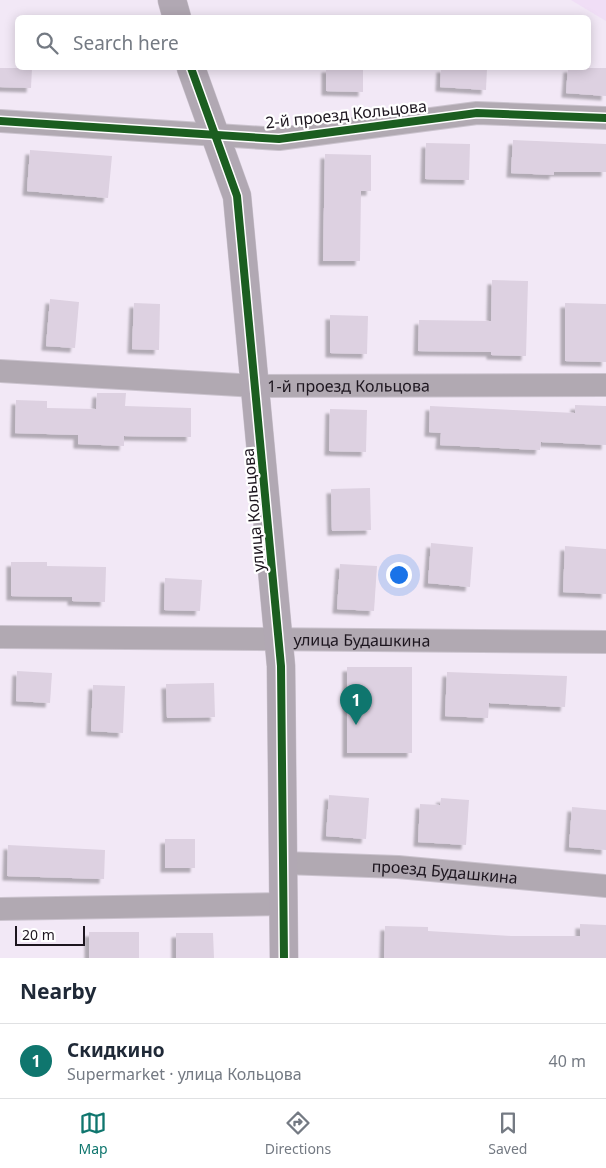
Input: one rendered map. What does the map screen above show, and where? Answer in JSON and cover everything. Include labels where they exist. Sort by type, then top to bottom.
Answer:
[{"type":"street","points":[[172,0],[176,15]]},
{"type":"street","name":"улица Кольцова","points":[[192,70],[237,196],[280,641],[284,762],[284,958]]},
{"type":"street","name":"2-й проезд Кольцова","points":[[0,121],[279,139],[477,113],[606,118]]},
{"type":"street","name":"1-й проезд Кольцова","points":[[0,370],[256,386],[606,385]]},
{"type":"street","name":"улица Будашкина","points":[[0,637],[280,641],[606,642]]},
{"type":"street","name":"проезд Будашкина","points":[[284,863],[398,867],[606,886]]},
{"type":"street","points":[[0,909],[284,904]]},
{"type":"shaded area","points":[[571,0],[606,0],[606,21]]},
{"type":"building","points":[[0,68],[32,70],[31,88],[0,87]]},
{"type":"building","points":[[606,68],[606,96],[566,93],[568,70]]},
{"type":"building","points":[[326,70],[363,70],[363,92],[326,91]]},
{"type":"building","points":[[441,70],[487,70],[486,90],[440,87]]},
{"type":"building","points":[[513,140],[606,144],[606,172],[554,172],[554,175],[511,173]]},
{"type":"building","points":[[426,143],[470,144],[469,180],[425,179]]},
{"type":"building","points":[[30,150],[112,156],[108,198],[27,191]]},
{"type":"building","points":[[325,154],[371,155],[371,191],[361,191],[360,261],[323,261]]},
{"type":"building","points":[[492,280],[528,281],[526,356],[491,355],[491,352],[418,351],[419,320],[491,321]]},
{"type":"building","points":[[50,299],[79,302],[75,348],[46,346]]},
{"type":"building","points":[[134,303],[160,304],[159,350],[132,349]]},
{"type":"building","points":[[565,303],[606,304],[606,362],[565,361]]},
{"type":"building","points":[[330,315],[368,316],[367,354],[330,353]]},
{"type":"building","points":[[97,393],[126,393],[125,406],[191,408],[191,437],[124,436],[124,446],[78,444],[78,435],[15,433],[16,400],[47,401],[47,408],[96,409]]},
{"type":"building","points":[[575,405],[606,406],[606,445],[541,442],[540,450],[440,445],[441,433],[429,432],[430,406],[575,413]]},
{"type":"building","points":[[330,409],[367,410],[366,452],[329,451]]},
{"type":"building","points":[[370,488],[371,530],[332,531],[331,489]]},
{"type":"building","points":[[431,543],[473,547],[470,587],[428,583]]},
{"type":"building","points":[[565,546],[606,549],[606,594],[563,592]]},
{"type":"building","points":[[11,562],[47,562],[47,566],[106,567],[105,602],[72,601],[72,597],[11,596]]},
{"type":"building","points":[[340,564],[377,566],[374,611],[337,609]]},
{"type":"building","points":[[165,578],[202,580],[200,611],[164,610]]},
{"type":"building","points":[[347,667],[412,667],[412,753],[347,753]]},
{"type":"building","points":[[17,671],[52,673],[50,703],[16,701]]},
{"type":"building","points":[[447,672],[567,676],[565,707],[489,703],[488,718],[445,716]]},
{"type":"building","points":[[214,683],[215,717],[167,718],[166,684]]},
{"type":"building","points":[[93,685],[125,686],[123,733],[91,731]]},
{"type":"building","points":[[329,795],[369,798],[366,839],[326,836]]},
{"type":"building","points":[[441,798],[469,800],[466,845],[418,842],[420,804],[440,805]]},
{"type":"building","points":[[572,807],[606,810],[606,850],[569,847]]},
{"type":"building","points":[[165,839],[195,839],[195,868],[165,868]]},
{"type":"building","points":[[8,845],[105,850],[104,879],[7,876]]},
{"type":"building","points":[[580,924],[606,925],[606,958],[384,958],[385,926],[428,927],[428,931],[511,936],[580,936]]},
{"type":"building","points":[[89,932],[139,932],[139,958],[89,958]]},
{"type":"building","points":[[176,933],[213,933],[214,958],[176,958]]},
{"type":"cycle path","points":[[192,70],[237,196],[281,666],[284,958]]},
{"type":"cycle path","points":[[0,121],[279,139],[477,113],[606,118]]},
{"type":"place","name":"Скидкино","points":[[356,725]]}]
